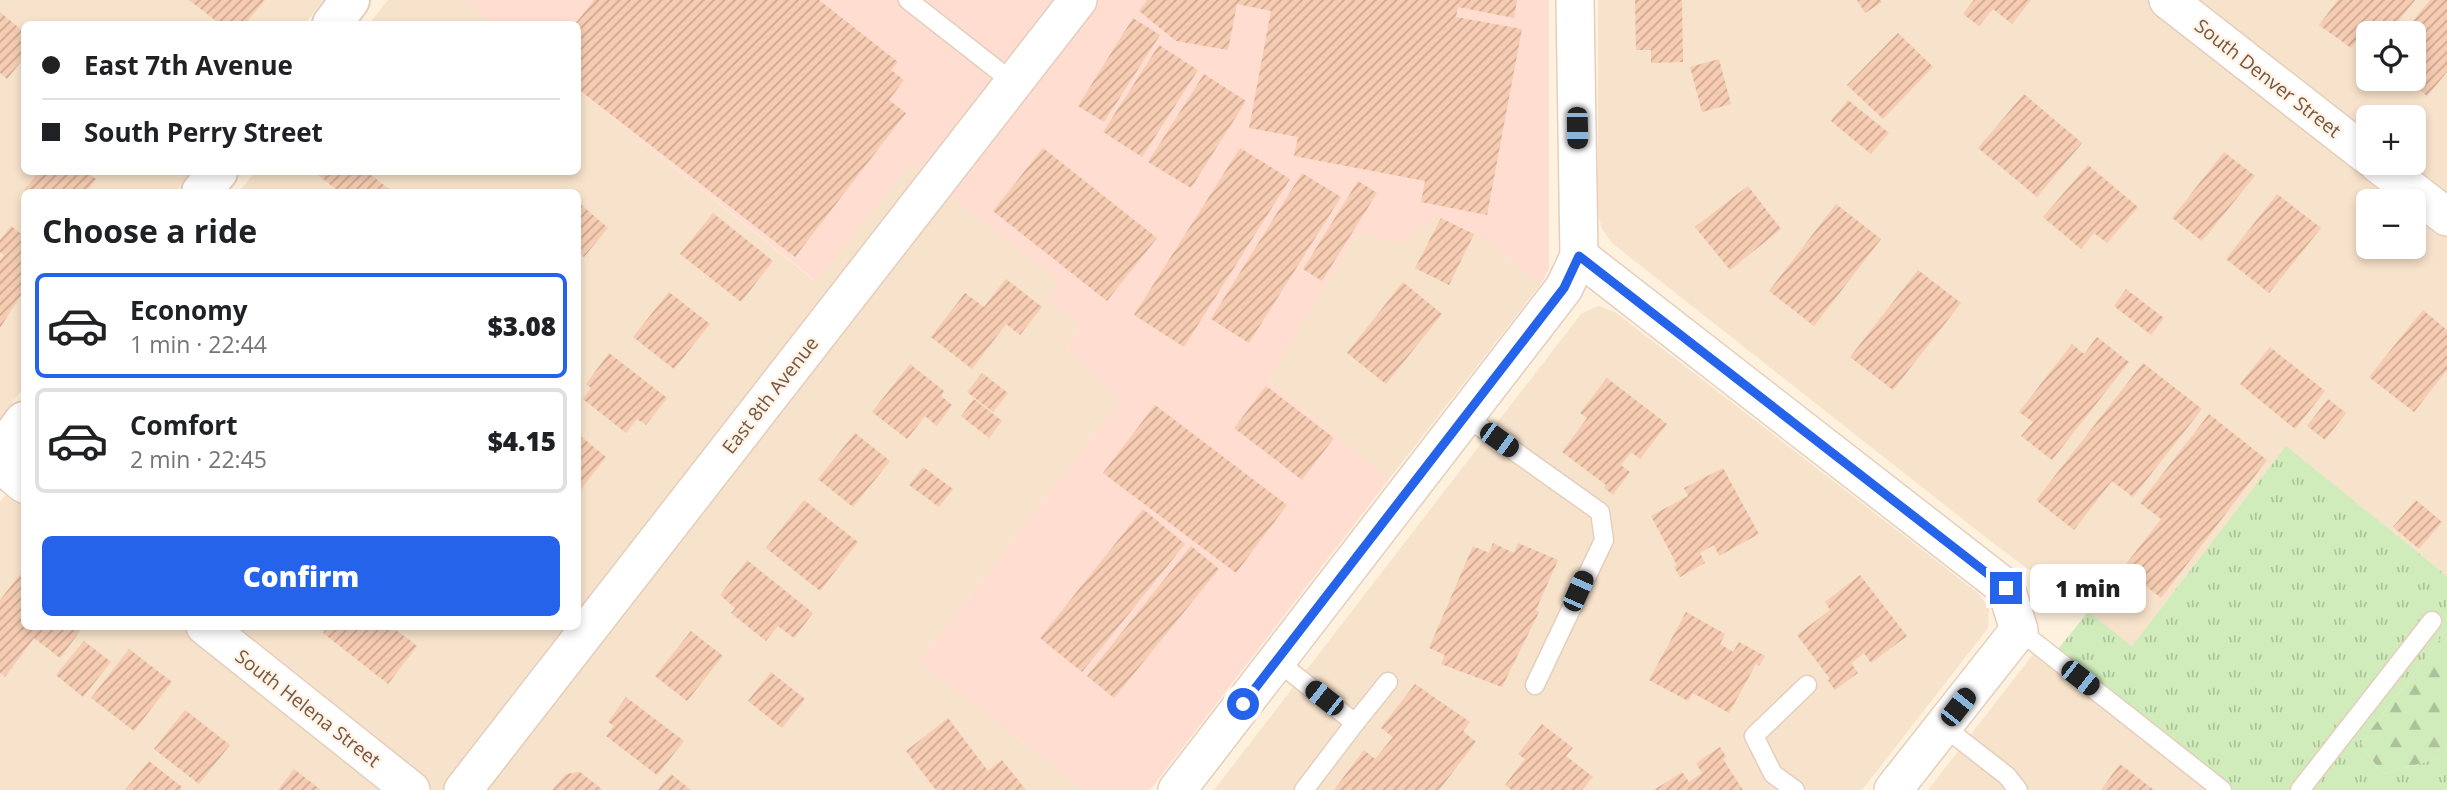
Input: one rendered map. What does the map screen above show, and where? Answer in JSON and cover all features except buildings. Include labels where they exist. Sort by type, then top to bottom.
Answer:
[{"type":"street","points":[[334,21],[351,0]]},
{"type":"street","name":"East 8th Avenue","points":[[463,790],[1078,0]]},
{"type":"street","points":[[1177,790],[1564,288],[1579,256],[1575,0]]},
{"type":"street","name":"South Denver Street","points":[[2168,0],[2356,147]]},
{"type":"street","points":[[204,189],[215,175]]},
{"type":"street","points":[[2393,175],[2447,217]]},
{"type":"street","points":[[1579,256],[2006,588],[2019,630],[1894,790]]},
{"type":"street","points":[[0,453],[21,425]]},
{"type":"street","points":[[0,464],[21,482]]},
{"type":"street","name":"South Helena Street","points":[[210,630],[411,790]]},
{"type":"lane","points":[[916,2],[1014,83]]},
{"type":"lane","points":[[1465,416],[1600,512],[1604,540],[1535,685]]},
{"type":"lane","points":[[2300,790],[2432,621]]},
{"type":"lane","points":[[2019,630],[2222,790]]},
{"type":"lane","points":[[1276,661],[1354,723]]},
{"type":"lane","points":[[1304,790],[1388,682]]},
{"type":"lane","points":[[1795,790],[1773,774],[1755,736],[1807,685]]},
{"type":"lane","points":[[1943,726],[2007,776],[2018,790]]},
{"type":"shaded area","points":[[0,0],[323,0],[307,21],[21,21],[21,175],[189,175],[177,189],[21,189],[21,391],[0,419]]},
{"type":"shaded area","points":[[388,0],[465,0],[491,21],[371,21]]},
{"type":"shaded area","points":[[465,0],[1549,0],[1549,269],[1541,284],[1481,236],[1437,216],[1401,243],[1357,233],[1268,381],[1389,479],[1150,790],[1084,790],[919,662],[1120,401],[1066,348],[1081,327],[1046,300],[1060,281],[910,165],[816,281],[581,92],[581,21],[491,21]]},
{"type":"shaded area","points":[[1598,0],[2447,0],[2447,576],[2286,447],[2132,646],[1993,543],[1612,243],[1602,229],[1598,213]]},
{"type":"shaded area","points":[[581,92],[815,281],[910,165],[1061,281],[1081,327],[1066,348],[1120,401],[919,662],[1084,790],[0,790],[0,502],[21,474],[21,630],[581,630],[581,189],[241,189],[253,175],[581,175]]},
{"type":"shaded area","points":[[1437,216],[1481,236],[1541,284],[1389,479],[1268,381],[1357,232],[1401,243]]},
{"type":"shaded area","points":[[1598,306],[1615,312],[1979,594],[1989,609],[1988,628],[1862,790],[1214,790],[1581,314]]},
{"type":"shaded area","points":[[2041,644],[2222,790],[1928,790]]},
{"type":"green space","points":[[2286,446],[2447,576],[2447,630],[2360,744],[2383,774],[2447,756],[2447,790],[2222,790],[2054,654],[2088,612],[2132,646]]},
{"type":"green space","points":[[2447,630],[2447,756],[2383,774],[2360,744]]},
{"type":"route","points":[[1243,704],[1564,288],[1579,256],[2006,588]]}]
